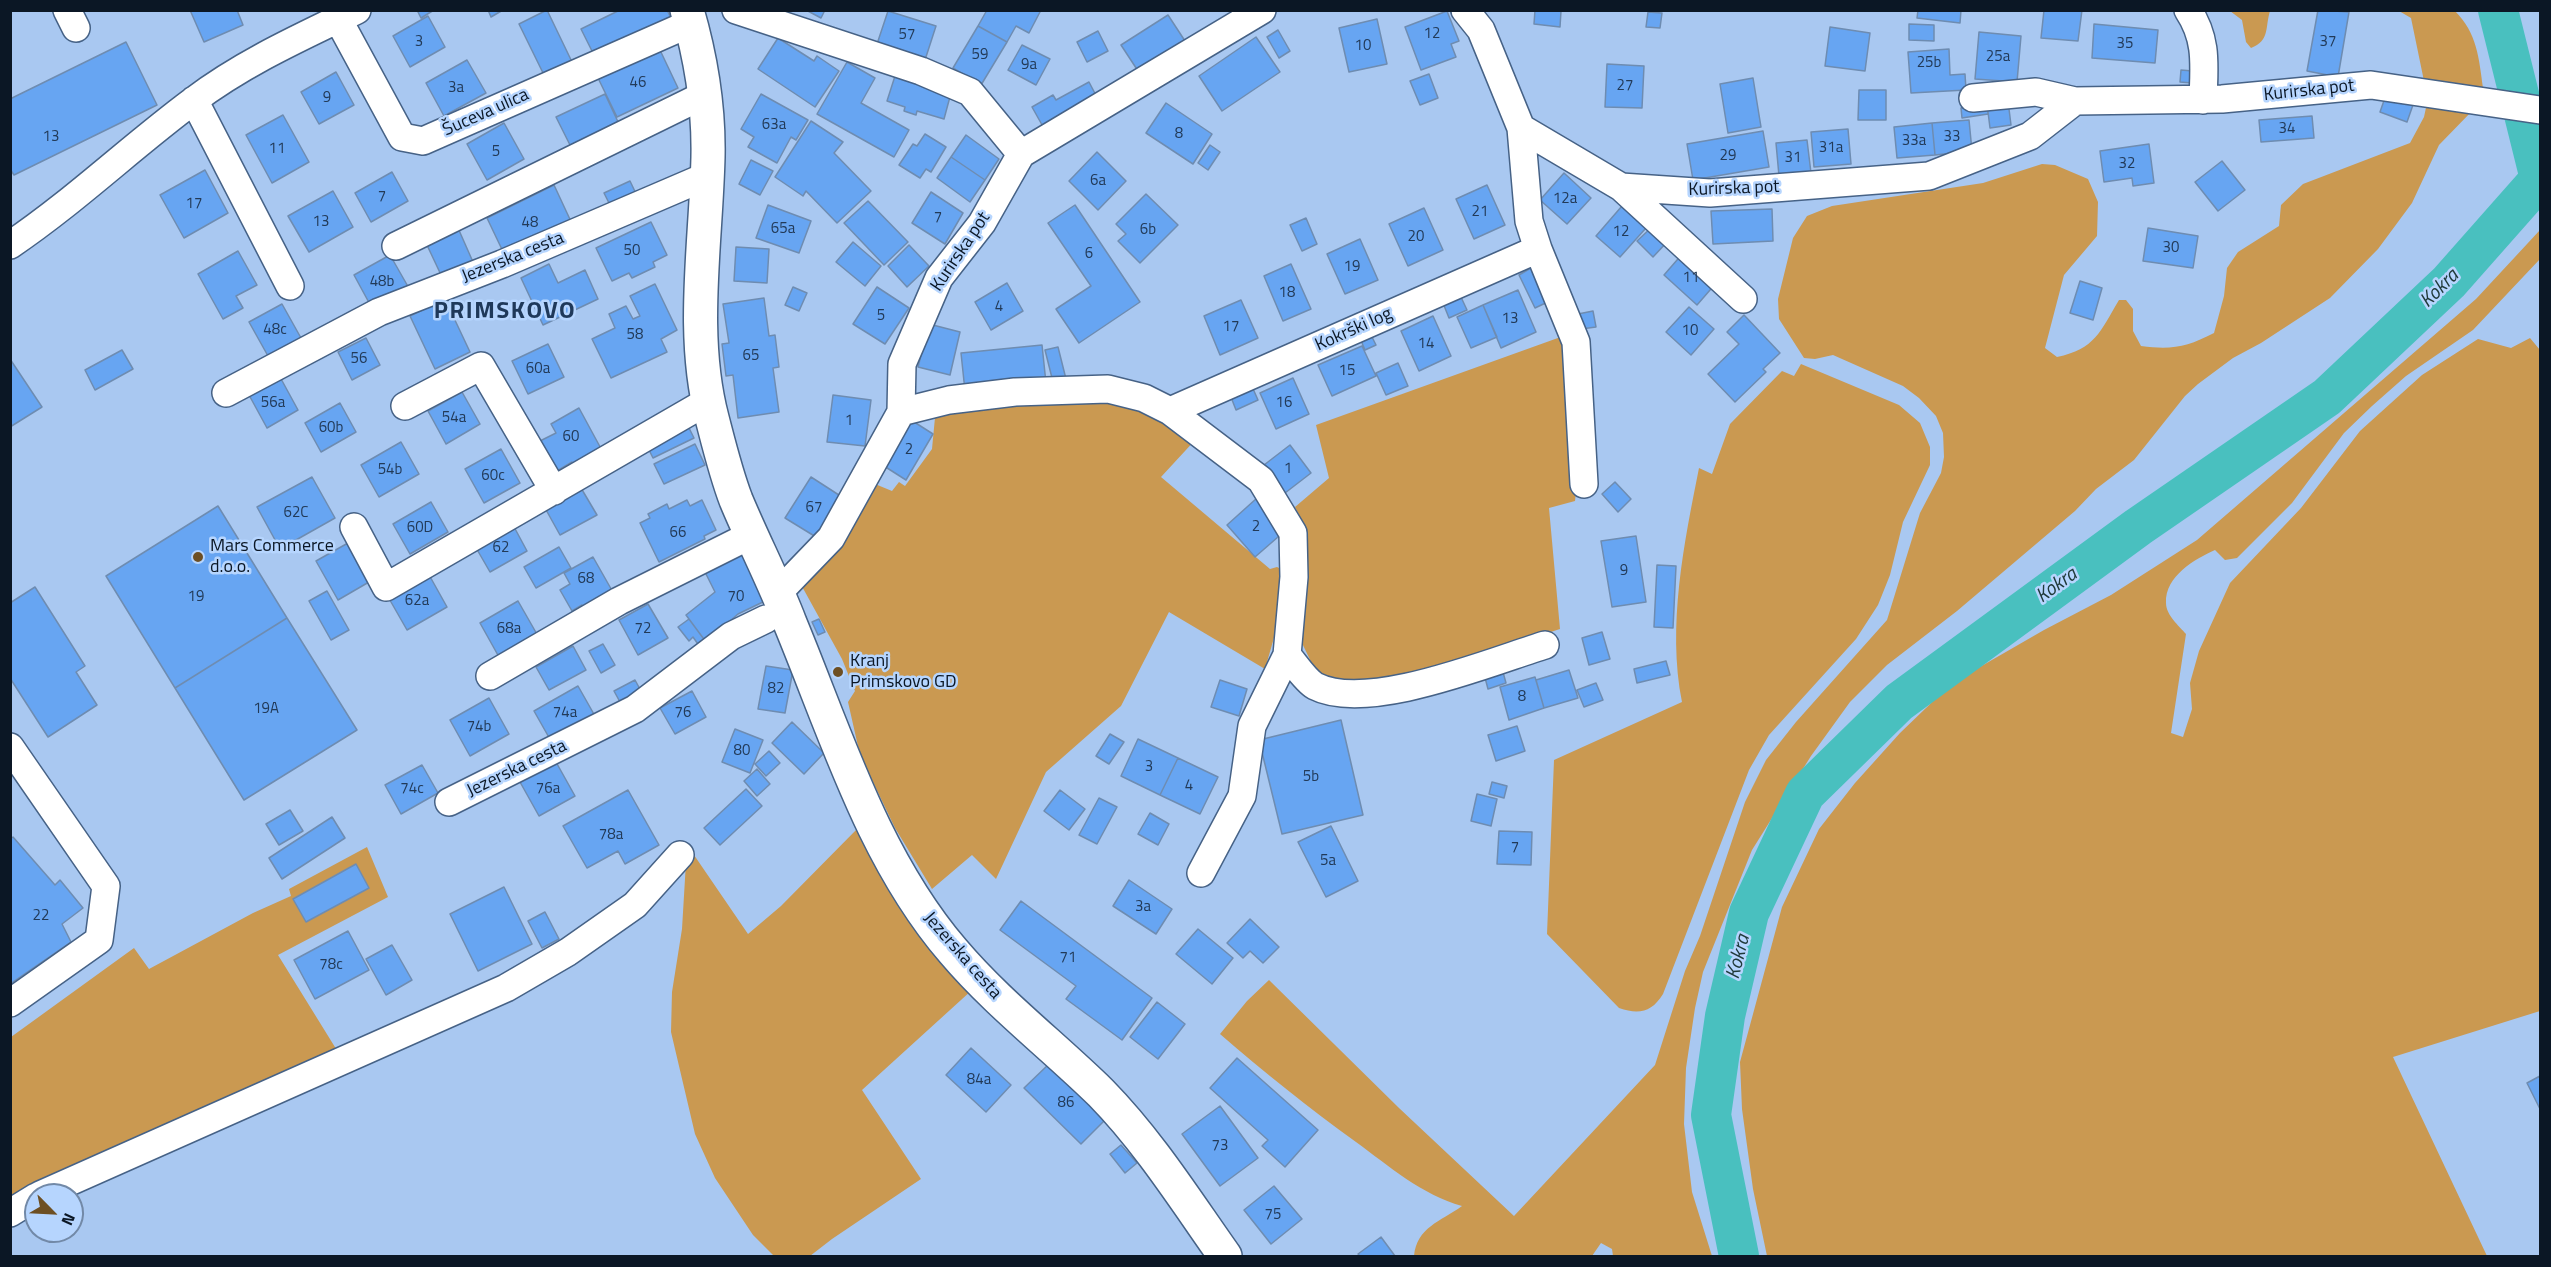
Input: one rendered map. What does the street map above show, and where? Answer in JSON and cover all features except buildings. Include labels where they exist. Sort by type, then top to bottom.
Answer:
[{"type":"street","points":[[736,10],[921,70],[970,92],[1021,154]]},
{"type":"street","name":"Kurirska pot","points":[[772,606],[831,538],[901,411],[902,364],[939,278],[982,223],[1021,154],[1262,10]]},
{"type":"street","points":[[1465,10],[1481,30],[1521,128],[1529,221],[1576,342],[1584,484]]},
{"type":"street","points":[[2188,10],[2200,28],[2204,63],[2203,100]]},
{"type":"street","name":"Šuceva ulica","points":[[10,245],[45,222],[194,100],[260,58],[348,15],[402,137],[423,141],[689,16]]},
{"type":"street","name":"Jezerska cesta","points":[[689,16],[704,95],[707,177],[702,316],[703,366],[708,401],[735,496],[751,535],[772,606],[881,842],[916,902],[952,951],[1001,1002],[1103,1095],[1140,1137],[1225,1257]]},
{"type":"street","name":"Kurirska pot","points":[[1973,98],[2036,92],[2075,101],[2203,100],[2371,85],[2541,110]]},
{"type":"street","points":[[396,246],[704,95]]},
{"type":"street","points":[[194,100],[290,286]]},
{"type":"street","name":"Kurirska pot","points":[[1521,128],[1621,187],[1710,193],[1929,176],[2030,136],[2075,101]]},
{"type":"street","name":"Jezerska cesta","points":[[226,393],[379,312],[502,264],[707,177]]},
{"type":"street","points":[[1621,187],[1743,298]]},
{"type":"street","name":"Kokrški log","points":[[1170,411],[1538,249]]},
{"type":"street","points":[[405,406],[481,366],[554,491]]},
{"type":"street","points":[[901,411],[949,400],[1015,392],[1108,389],[1144,398],[1170,411],[1261,480],[1293,533],[1294,577],[1287,655],[1252,726],[1242,796],[1201,873]]},
{"type":"street","points":[[354,527],[386,586],[708,401]]},
{"type":"street","points":[[490,676],[619,601],[751,535]]},
{"type":"street","name":"Jezerska cesta","points":[[449,802],[635,709],[772,606]]},
{"type":"street","points":[[1287,655],[1314,685],[1351,696],[1396,691],[1545,645]]},
{"type":"street","points":[[10,747],[106,886],[99,940],[10,1003]]},
{"type":"street","points":[[67,1183],[506,988],[568,952],[635,905],[680,855]]},
{"type":"street","points":[[10,1213],[24,1204]]},
{"type":"shaded area","points":[[2230,11],[2270,11],[2266,33],[2261,42],[2251,48],[2246,42],[2242,20]]},
{"type":"shaded area","points":[[2399,11],[2455,11],[2468,28],[2476,46],[2483,88],[2424,81],[2411,18]]},
{"type":"shaded area","points":[[2427,103],[2473,110],[2439,145],[2412,203],[2378,249],[2330,298],[2261,343],[2233,358],[2198,384],[2185,396],[2134,460],[2096,489],[2075,511],[1957,611],[1887,665],[1850,702],[1811,756],[1752,850],[1703,972],[1686,1068],[1684,1124],[1692,1192],[1712,1256],[1613,1256],[1612,1249],[1601,1243],[1592,1256],[1414,1256],[1416,1246],[1425,1232],[1462,1206],[1433,1195],[1393,1170],[1304,1103],[1220,1034],[1247,1001],[1269,980],[1399,1108],[1514,1216],[1655,1065],[1685,971],[1700,936],[1745,802],[1766,760],[1796,722],[1887,620],[1920,513],[1941,473],[1944,457],[1943,433],[1936,416],[1919,398],[1903,386],[1833,355],[1815,359],[1804,358],[1779,319],[1778,299],[1793,238],[1807,216],[1832,206],[1983,183],[2042,164],[2055,165],[2088,179],[2098,202],[2097,236],[2064,275],[2045,348],[2057,357],[2070,354],[2088,344],[2101,330],[2119,300],[2126,300],[2133,309],[2133,331],[2141,346],[2162,348],[2179,346],[2196,342],[2214,333],[2224,296],[2227,268],[2238,252],[2279,226],[2281,205],[2303,184],[2410,143],[2424,117]]},
{"type":"shaded area","points":[[2540,230],[2540,259],[2473,330],[2406,376],[2344,433],[2292,503],[2237,558],[2225,560],[2215,550],[2199,558],[2183,570],[2170,585],[2166,603],[2170,616],[2186,634],[2171,733],[2183,737],[2192,709],[2190,683],[2199,651],[2230,583],[2301,508],[2360,431],[2422,375],[2478,339],[2511,348],[2530,338],[2540,350],[2540,1011],[2393,1057],[2487,1256],[1767,1256],[1753,1189],[1742,1109],[1740,1062],[1782,907],[1819,829],[1855,783],[1900,733],[1952,683],[2044,630],[2111,595],[2197,540],[2476,299]]},
{"type":"shaded area","points":[[1569,334],[1577,483],[1575,501],[1549,508],[1560,629],[1380,687],[1325,679],[1314,668],[1301,641],[1305,527],[1295,507],[1329,478],[1316,425]]},
{"type":"shaded area","points":[[1801,364],[1899,405],[1920,423],[1930,447],[1930,465],[1903,522],[1890,575],[1878,605],[1856,639],[1769,735],[1749,770],[1663,994],[1650,1008],[1639,1011],[1626,1010],[1619,1008],[1547,934],[1554,760],[1682,702],[1676,644],[1679,585],[1699,468],[1712,474],[1730,424],[1782,371],[1794,376]]},
{"type":"shaded area","points":[[1124,398],[1197,438],[1161,477],[1270,569],[1277,567],[1289,573],[1284,603],[1265,669],[1169,612],[1121,706],[1046,772],[996,879],[972,855],[932,889],[895,828],[860,755],[848,702],[855,691],[842,659],[799,581],[875,484],[892,491],[899,482],[905,486],[932,449],[936,407]]},
{"type":"shaded area","points":[[859,827],[972,990],[862,1090],[921,1179],[810,1256],[774,1256],[753,1235],[715,1178],[695,1134],[671,1032],[672,992],[682,929],[686,862],[694,855],[748,934],[781,906]]},
{"type":"shaded area","points":[[367,847],[388,897],[278,955],[338,1052],[62,1183],[24,1183],[24,1201],[11,1207],[11,1037],[134,948],[149,969],[253,913],[291,896],[289,889]]},
{"type":"waterway","name":"Kokra","points":[[1739,1256],[1711,1115],[1725,1016],[1749,913],[1805,794],[1899,702],[2138,527],[2327,397],[2449,282],[2540,179],[2498,10]]},
{"type":"place","name":"Mars Commerce d.o.o.","points":[[198,557]]},
{"type":"place","name":"Kranj Primskovo GD","points":[[838,672]]},
{"type":"district","name":"PRIMSKOVO","points":[[505,312]]}]
